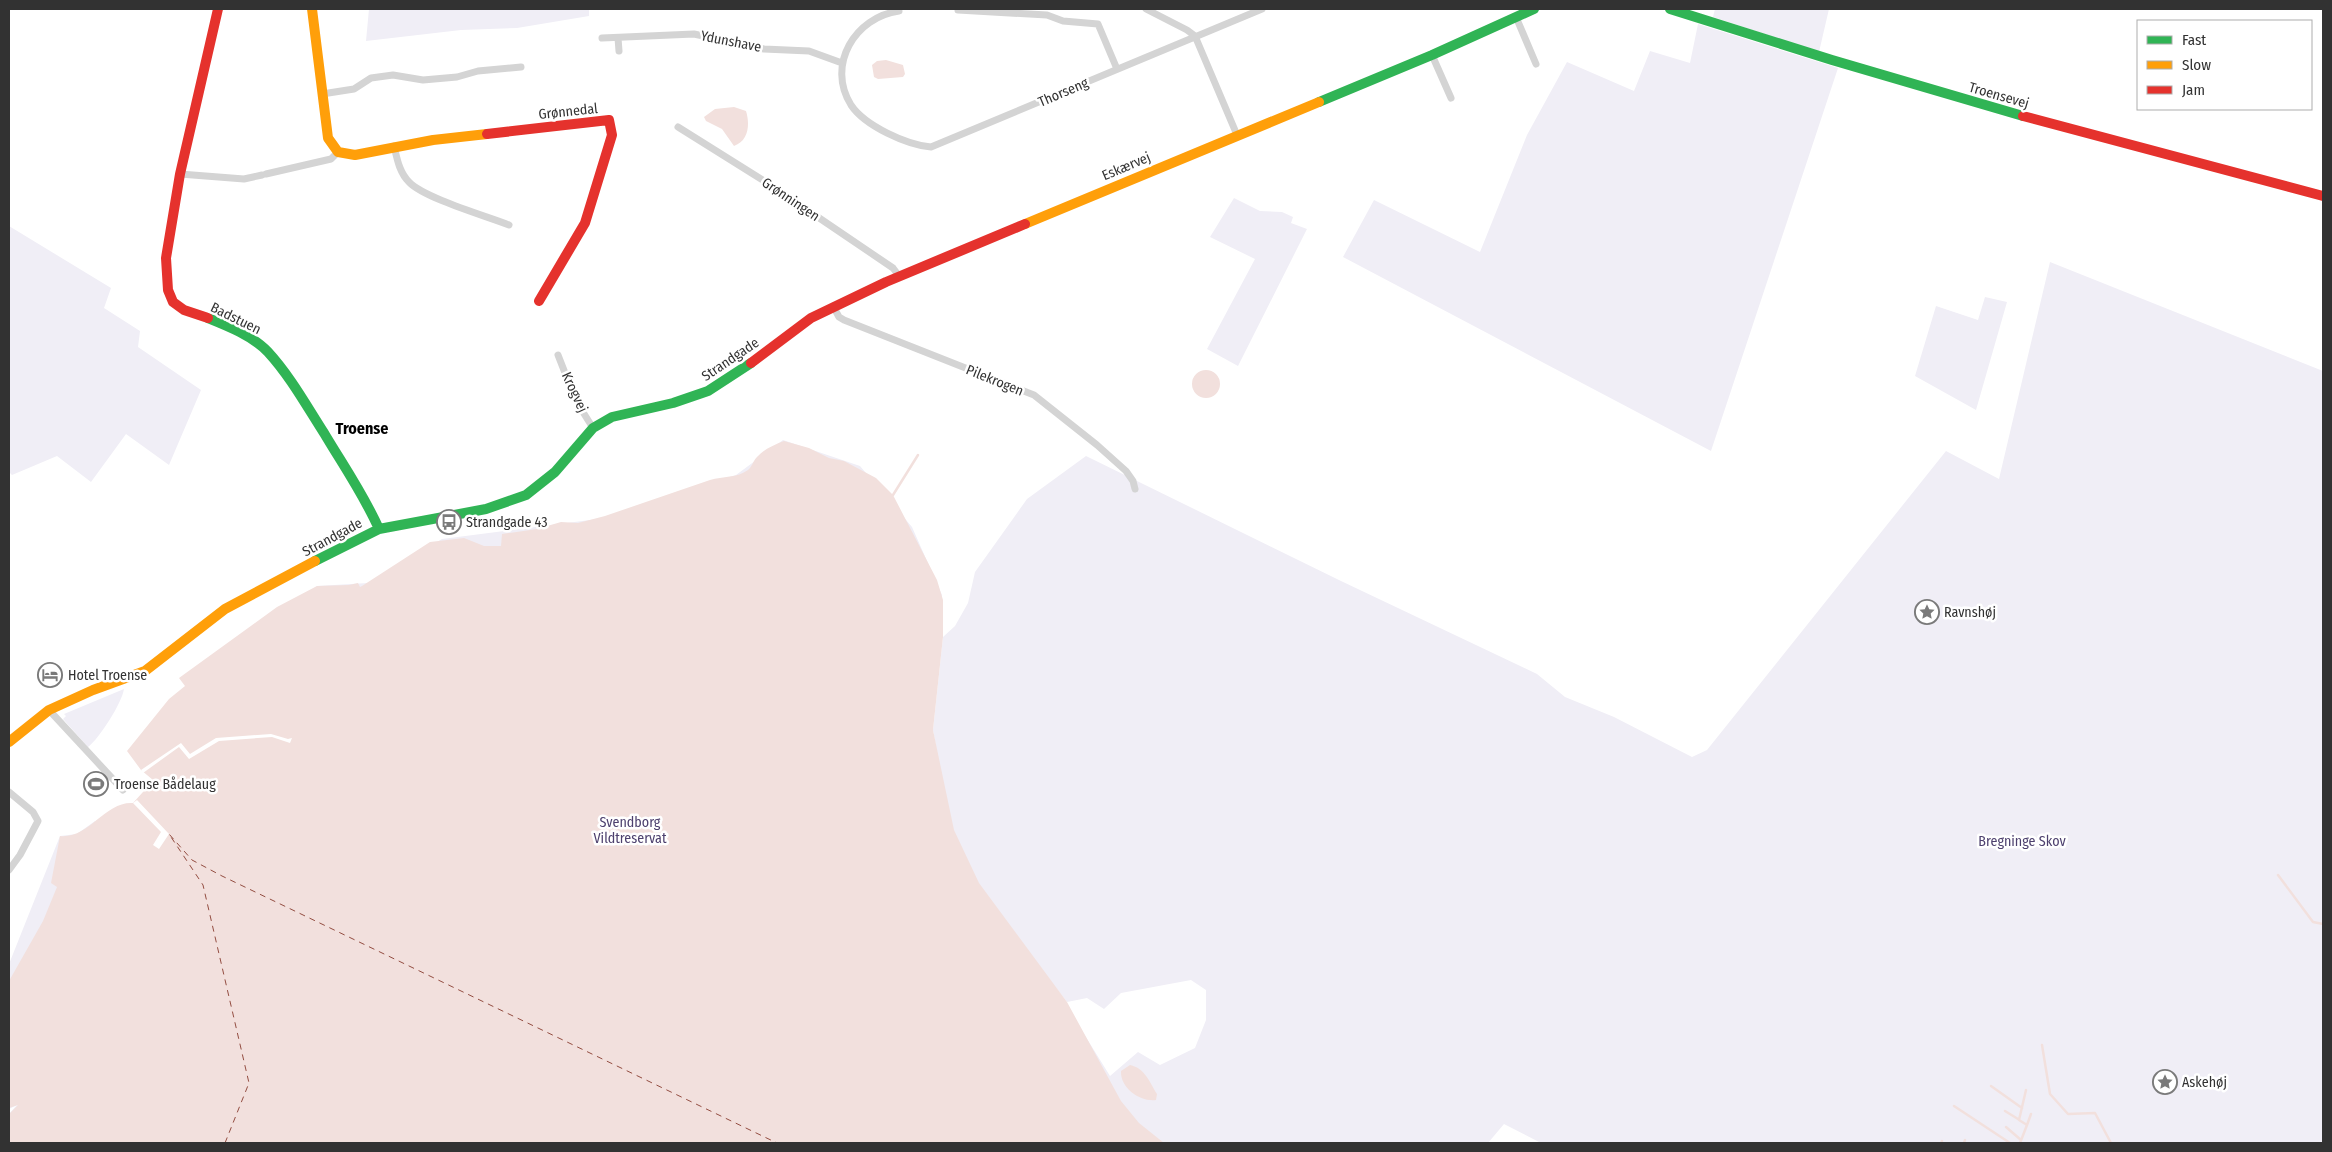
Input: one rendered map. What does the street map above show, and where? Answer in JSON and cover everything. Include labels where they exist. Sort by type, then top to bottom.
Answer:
[{"type":"street","name":"Badstuen","points":[[218,9],[180,174],[166,258],[168,290],[173,302],[184,310],[224,324],[255,341],[268,351],[298,391],[368,504],[379,529]]},
{"type":"street","points":[[180,174],[244,179],[331,159],[338,152],[328,138],[312,9]]},
{"type":"street","points":[[1146,9],[1195,36],[1237,135]]},
{"type":"street","name":"Thorseng","points":[[842,63],[843,85],[848,100],[858,114],[875,127],[919,146],[931,147],[1262,9]]},
{"type":"street","name":"Eskærvej","points":[[833,306],[899,276],[1432,55],[1534,9]]},
{"type":"street","name":"Troensevej","points":[[1670,9],[1816,57],[2030,118],[2323,196]]},
{"type":"street","points":[[958,10],[1047,15],[1063,21],[1098,24],[1117,69]]},
{"type":"street","points":[[842,63],[849,43],[862,27],[880,15],[899,11]]},
{"type":"street","points":[[1516,18],[1536,64]]},
{"type":"street","name":"Ydunshave","points":[[602,38],[694,34],[764,49],[808,51],[842,63]]},
{"type":"street","points":[[618,38],[619,52]]},
{"type":"street","points":[[1432,55],[1450,98]]},
{"type":"street","points":[[322,94],[354,88],[371,78],[393,75],[423,80],[457,77],[478,71],[521,67]]},
{"type":"street","name":"Grønnedal","points":[[338,152],[355,156],[394,146],[609,120],[612,135],[585,224],[539,301]]},
{"type":"street","name":"Grønningen","points":[[678,127],[788,196],[893,268],[899,276]]},
{"type":"street","points":[[394,146],[401,172],[409,182],[422,192],[509,225]]},
{"type":"street","name":"Strandgade","points":[[9,742],[50,710],[93,690],[145,671],[225,609],[379,529],[470,512],[519,498],[540,486],[549,478],[593,428],[612,417],[673,403],[708,390],[732,377],[807,320],[833,306]]},
{"type":"street","name":"Pilekrogen","points":[[833,306],[839,317],[844,320],[1034,395],[1097,445],[1126,471],[1133,481],[1135,489]]},
{"type":"street","name":"Krogvej","points":[[558,355],[576,401],[593,428]]},
{"type":"street","points":[[50,710],[123,790]]},
{"type":"street","points":[[9,792],[33,812],[38,821],[24,848],[9,870]]},
{"type":"green space","points":[[369,9],[589,9],[589,16],[517,28],[461,30],[366,41]]},
{"type":"green space","points":[[1715,9],[1829,9],[1819,52],[1713,17]]},
{"type":"green space","points":[[1698,24],[1838,68],[1711,451],[1343,257],[1374,200],[1480,252],[1527,135],[1567,62],[1634,91],[1650,51],[1690,63]]},
{"type":"green space","points":[[1234,198],[1260,211],[1282,212],[1293,217],[1291,223],[1307,229],[1238,366],[1207,349],[1255,259],[1210,237]]},
{"type":"green space","points":[[9,226],[111,288],[104,308],[140,331],[138,347],[201,390],[169,465],[126,434],[91,482],[57,456],[12,475],[9,472]]},
{"type":"green space","name":"Bregninge Skov","points":[[2050,262],[2323,371],[2323,1143],[1541,1143],[1504,1124],[1488,1143],[9,1143],[9,1114],[17,1105],[9,1109],[9,964],[60,836],[77,834],[95,821],[152,868],[302,717],[181,679],[317,586],[368,583],[442,539],[598,519],[736,475],[783,440],[860,466],[912,527],[942,595],[930,729],[937,752],[933,730],[943,637],[955,626],[968,603],[975,572],[1027,499],[1086,456],[1341,581],[1537,674],[1565,697],[1614,717],[1692,757],[1707,750],[1946,451],[1999,479]],"holes":[[[1191,980],[1206,990],[1206,1020],[1195,1048],[1160,1065],[1138,1052],[1110,1076],[1053,984],[1067,1002],[1087,998],[1104,1009],[1121,993]]]},
{"type":"green space","points":[[1985,297],[2007,302],[1976,410],[1915,376],[1936,306],[1978,320]]},
{"type":"green space","points":[[124,689],[119,703],[109,720],[98,737],[88,747],[63,719],[66,716],[64,714]]},
{"type":"shaded area","points":[[886,60],[903,65],[905,74],[903,77],[878,79],[874,77],[872,65],[877,61]]},
{"type":"shaded area","points":[[734,107],[746,111],[748,126],[743,140],[734,146],[722,129],[706,121],[704,117],[715,109]]},
{"type":"shaded area","points":[[1206,370],[1216,374],[1220,384],[1216,394],[1206,398],[1196,394],[1192,384],[1196,374]]},
{"type":"shaded area","name":"Svendborg Vildtreservat","points":[[784,441],[809,448],[829,458],[844,461],[876,478],[893,495],[937,580],[943,600],[943,637],[933,730],[954,830],[979,883],[1067,1002],[1121,1101],[1139,1123],[1164,1143],[9,1143],[9,1114],[18,1105],[9,1108],[9,981],[43,921],[57,887],[51,883],[60,836],[80,832],[114,808],[123,804],[133,803],[152,782],[153,780],[141,770],[127,751],[169,699],[185,686],[179,678],[277,607],[317,586],[358,583],[360,587],[430,542],[464,538],[484,546],[501,546],[502,534],[537,529],[561,522],[578,523],[605,516],[710,480],[744,473],[763,452]]},
{"type":"shaded area","points":[[1130,1065],[1140,1069],[1146,1076],[1157,1094],[1156,1100],[1144,1099],[1127,1088],[1121,1071]]},
{"type":"pier","points":[[271,734],[288,739],[292,738],[290,743],[272,737],[219,741],[189,759],[179,747],[143,773],[141,770],[181,743],[190,754],[216,738]]},
{"type":"pier","points":[[137,800],[169,834],[159,849],[153,845],[161,832],[133,803]]},
{"type":"waterway","points":[[893,495],[918,455]]},
{"type":"waterway","points":[[2278,875],[2313,922],[2323,924]]},
{"type":"waterway","points":[[2042,1045],[2050,1094],[2068,1114],[2095,1113],[2111,1143]]},
{"type":"waterway","points":[[1991,1086],[2022,1108]]},
{"type":"waterway","points":[[2020,1143],[2027,1125],[2019,1120],[2026,1090]]},
{"type":"waterway","points":[[1954,1106],[2010,1143]]},
{"type":"waterway","points":[[2005,1111],[2018,1119]]},
{"type":"waterway","points":[[2027,1125],[2031,1114]]},
{"type":"waterway","points":[[2006,1127],[2021,1140]]},
{"type":"ferry route","points":[[225,1143],[249,1083],[203,885],[169,834],[192,860],[222,876],[777,1143]]},
{"type":"traffic: fast","points":[[1319,102],[1432,55],[1534,9]]},
{"type":"traffic: fast","points":[[1670,9],[1832,60],[2023,116]]},
{"type":"traffic: fast","points":[[208,318],[248,336],[262,346],[276,361],[298,391],[346,468],[379,529]]},
{"type":"traffic: fast","points":[[315,561],[379,529],[486,509],[526,495],[555,472],[593,428],[612,417],[673,403],[708,391],[751,363]]},
{"type":"traffic: slow","points":[[312,9],[328,138],[338,152],[355,155],[433,140],[487,134]]},
{"type":"traffic: slow","points":[[1025,224],[1319,102]]},
{"type":"traffic: slow","points":[[9,742],[49,710],[93,690],[145,671],[225,609],[315,561]]},
{"type":"traffic: jam","points":[[208,318],[184,310],[173,302],[168,290],[166,258],[180,174],[218,9]]},
{"type":"traffic: jam","points":[[2023,116],[2323,196]]},
{"type":"traffic: jam","points":[[487,134],[609,120],[612,135],[585,223],[539,301]]},
{"type":"traffic: jam","points":[[751,363],[811,318],[886,282],[1025,224]]},
{"type":"place","name":"Strandgade 43","points":[[449,522]]},
{"type":"place","name":"Ravnshøj","points":[[1927,612]]},
{"type":"place","name":"Hotel Troense","points":[[50,675]]},
{"type":"place","name":"Troense Bådelaug","points":[[96,784]]},
{"type":"place","name":"Askehøj","points":[[2165,1082]]},
{"type":"district","name":"Troense","points":[[362,428]]}]
